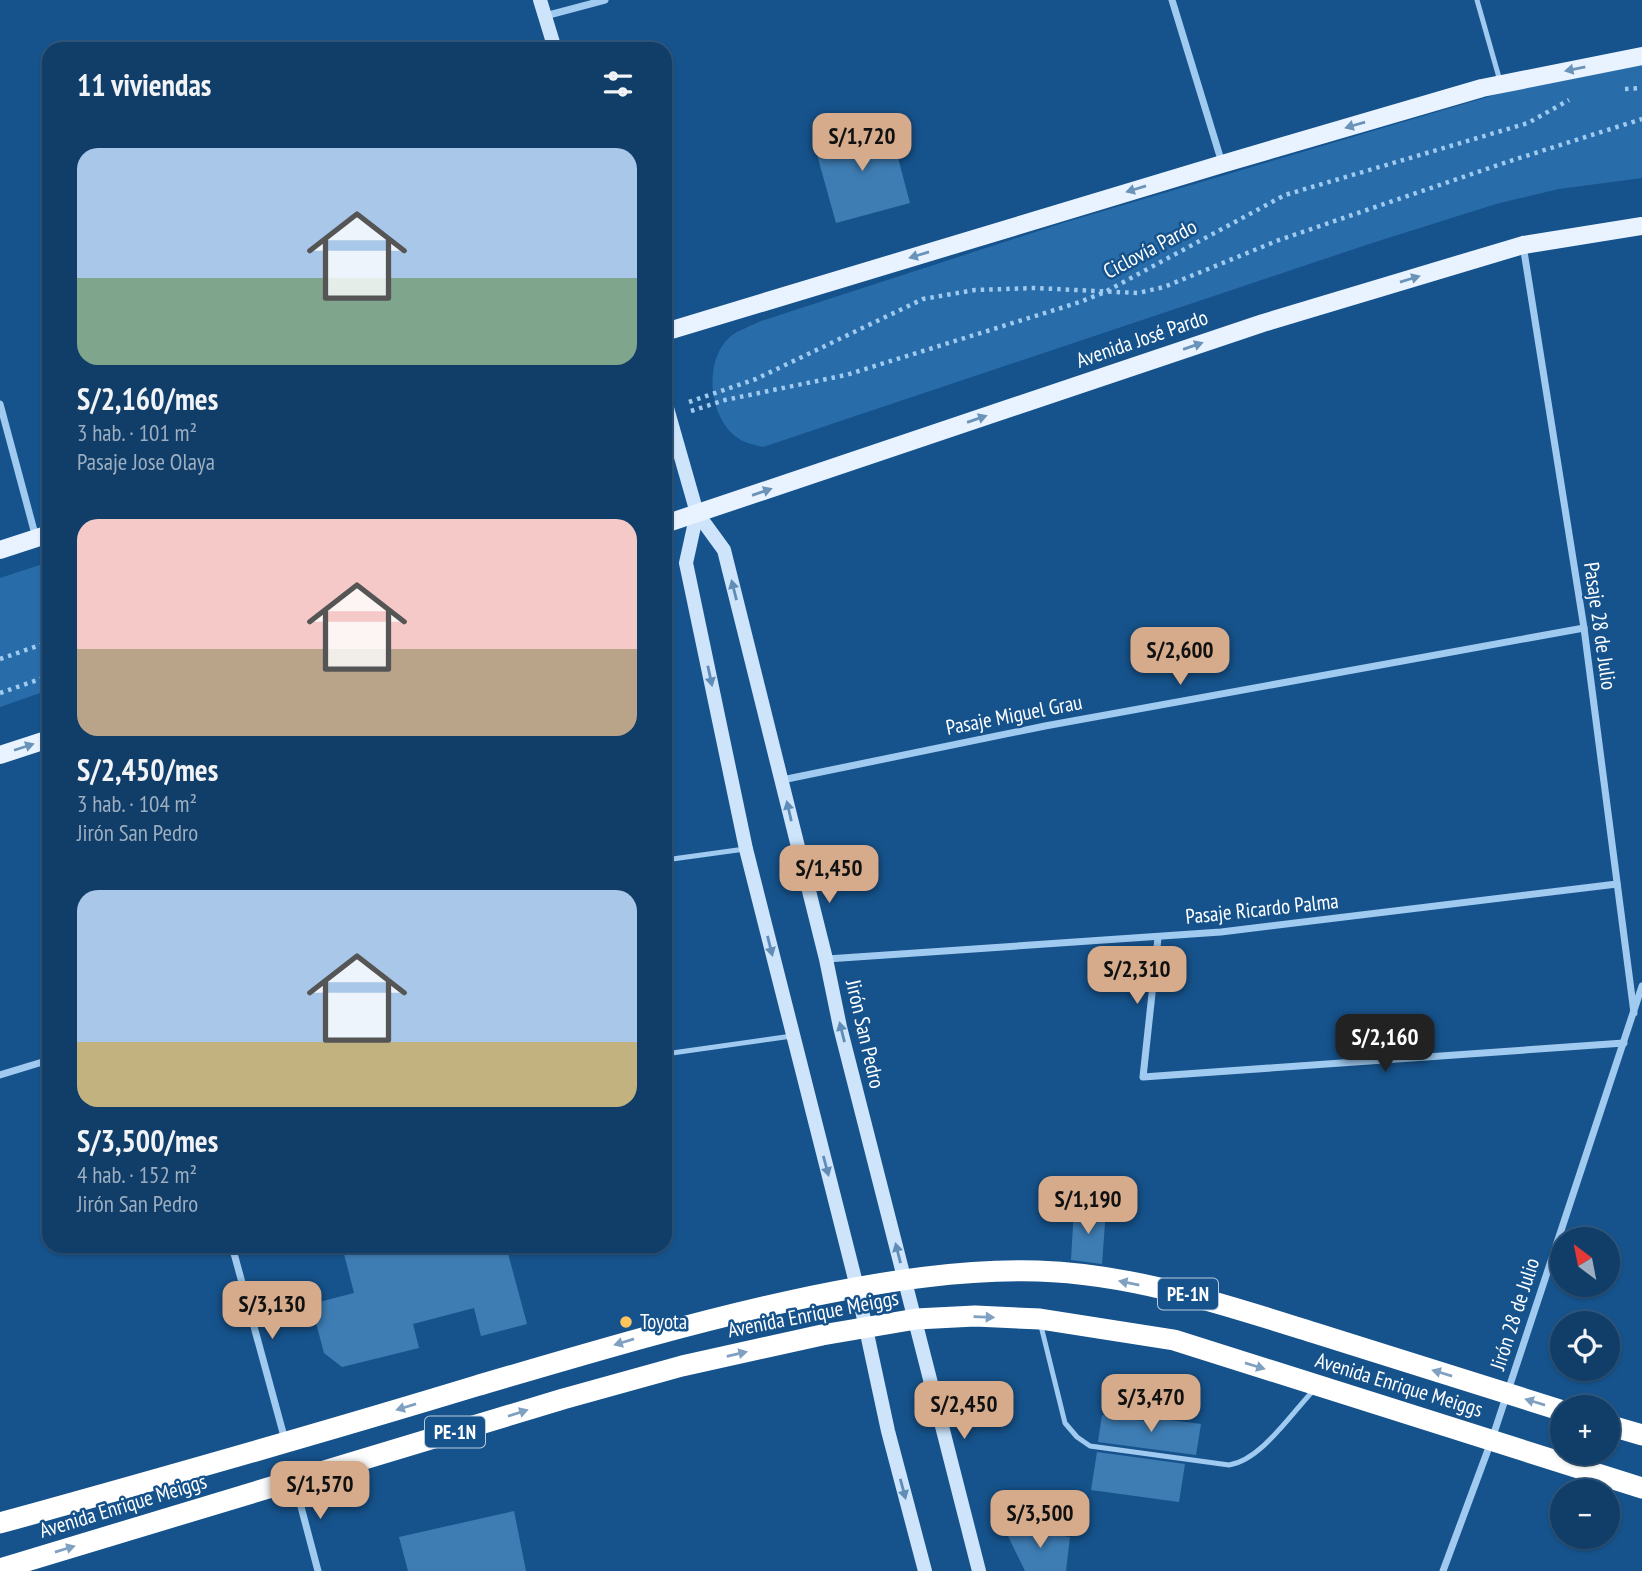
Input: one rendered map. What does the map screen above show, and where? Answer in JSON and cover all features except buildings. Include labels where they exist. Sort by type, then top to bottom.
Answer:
[{"type":"highway","name":"Avenida Enrique Meiggs","points":[[0,1523],[286,1444],[647,1335],[737,1312],[905,1278],[1038,1271],[1106,1279],[1193,1295],[1550,1407]]},
{"type":"highway","name":"Avenida Enrique Meiggs","points":[[0,1569],[294,1479],[669,1370],[866,1327],[916,1319],[975,1316],[1091,1325],[1174,1340],[1642,1488]]},
{"type":"highway","points":[[1620,1429],[1642,1436]]},
{"type":"main road","points":[[540,0],[553,42]]},
{"type":"main road","points":[[672,330],[1222,164],[1502,84],[1642,56]]},
{"type":"main road","name":"Avenida José Pardo","points":[[672,522],[1263,323],[1522,245],[1642,226]]},
{"type":"main road","name":"Jirón San Pedro","points":[[672,424],[697,513],[724,550],[826,959],[840,1027],[979,1571]]},
{"type":"main road","name":"Jirón San Pedro","points":[[697,513],[686,563],[746,849],[857,1287],[888,1431],[925,1571]]},
{"type":"main road","points":[[0,551],[42,536]]},
{"type":"main road","points":[[0,755],[42,741]]},
{"type":"street","points":[[545,16],[605,0]]},
{"type":"street","points":[[1172,0],[1222,164]]},
{"type":"street","name":"Pasaje 28 de Julio","points":[[1522,245],[1584,628],[1634,1013]]},
{"type":"street","points":[[0,404],[42,533]]},
{"type":"street","name":"Pasaje Miguel Grau","points":[[782,780],[1058,724],[1584,628]]},
{"type":"street","name":"Pasaje Ricardo Palma","points":[[826,959],[1158,938],[1617,884]]},
{"type":"street","points":[[1158,938],[1143,1077],[1624,1043]]},
{"type":"street","name":"Jirón 28 de Julio","points":[[1443,1571],[1492,1439],[1642,986]]},
{"type":"street","points":[[0,1074],[42,1062]]},
{"type":"street","points":[[234,1253],[286,1444]]},
{"type":"street","points":[[294,1479],[318,1571]]},
{"type":"lane","points":[[1477,0],[1502,84]]},
{"type":"lane","points":[[672,859],[746,849]]},
{"type":"lane","points":[[672,1053],[792,1036]]},
{"type":"lane","points":[[1040,1319],[1065,1423],[1077,1437],[1090,1446],[1228,1465],[1241,1463],[1254,1456],[1318,1385]]},
{"type":"path","points":[[1613,91],[1642,88]]},
{"type":"path","name":"Ciclovía Pardo","points":[[672,409],[846,375],[1105,292],[1285,195],[1528,123],[1564,101],[1577,98]]},
{"type":"path","points":[[672,409],[757,379],[923,299],[975,290],[1035,288],[1138,293],[1164,287],[1279,240],[1642,119]]},
{"type":"path","points":[[0,659],[42,644]]},
{"type":"path","points":[[0,693],[42,678]]},
{"type":"shaded area","points":[[1642,65],[1642,178],[1559,189],[1496,204],[763,447],[738,438],[720,417],[713,388],[716,359],[731,336],[761,321],[1063,223],[1501,93]]},
{"type":"shaded area","points":[[42,564],[42,692],[0,707],[0,578]]},
{"type":"place","name":"Toyota","points":[[626,1322]]}]
